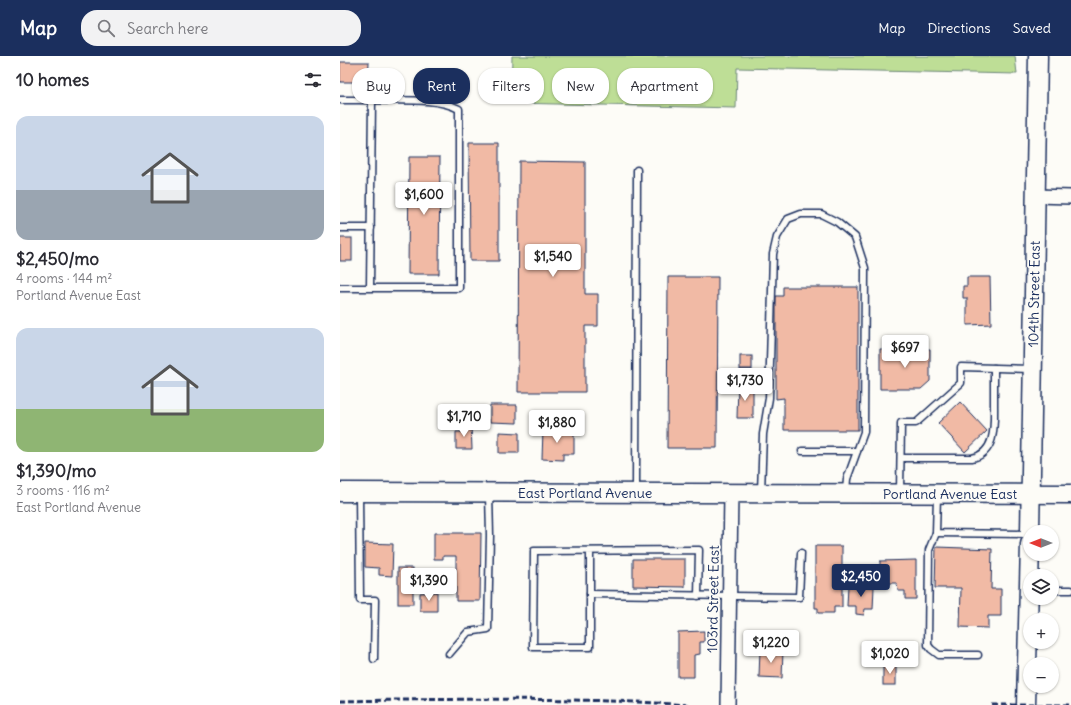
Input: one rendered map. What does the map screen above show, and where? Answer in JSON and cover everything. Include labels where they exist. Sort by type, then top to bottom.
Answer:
[{"type":"main road","name":"104th Street East","points":[[1030,525],[1038,56]]},
{"type":"main road","name":"East Portland Avenue","points":[[340,492],[838,493]]},
{"type":"main road","name":"Portland Avenue East","points":[[838,493],[1071,494]]},
{"type":"main road","points":[[1026,705],[1029,605]]},
{"type":"street","points":[[1035,196],[1071,197]]},
{"type":"street","name":"103rd Street East","points":[[728,705],[731,493]]},
{"type":"lane","points":[[340,100],[352,100]]},
{"type":"lane","points":[[340,288],[459,288],[459,109],[441,102],[405,101]]},
{"type":"lane","points":[[370,288],[372,104]]},
{"type":"lane","points":[[636,493],[637,170]]},
{"type":"lane","points":[[761,494],[763,434],[769,398],[773,254],[777,237],[788,220],[801,214],[821,214],[837,222],[855,237],[865,268],[864,432],[846,479],[838,493]]},
{"type":"lane","points":[[340,228],[371,228]]},
{"type":"lane","points":[[900,494],[901,423],[916,423],[961,383],[961,367],[1033,369]]},
{"type":"lane","points":[[901,458],[979,457],[987,449],[993,438],[994,368]]},
{"type":"lane","points":[[802,451],[857,451]]},
{"type":"lane","points":[[359,492],[360,600],[375,600],[374,659]]},
{"type":"lane","points":[[449,654],[468,632],[488,629],[490,535],[489,492]]},
{"type":"lane","points":[[937,494],[936,533],[929,550],[928,645],[938,655],[978,655]]},
{"type":"lane","points":[[936,533],[1023,533]]},
{"type":"lane","points":[[590,550],[590,647],[533,646],[534,551],[590,550],[699,550],[698,596]]},
{"type":"lane","points":[[590,594],[799,597],[801,553]]},
{"type":"lane","points":[[1059,590],[1071,590]]},
{"type":"green space","points":[[512,56],[1015,56],[1017,74],[737,68],[736,108],[556,104],[609,104],[609,68],[552,68],[552,104],[544,104],[544,68],[512,68]]},
{"type":"building","points":[[340,62],[369,62],[369,68],[352,68],[352,82],[340,82]]},
{"type":"building","points":[[469,143],[499,143],[499,261],[470,261]]},
{"type":"building","points":[[409,157],[440,157],[439,274],[408,274]]},
{"type":"building","points":[[519,161],[585,162],[585,294],[598,294],[598,326],[585,326],[585,392],[518,392]]},
{"type":"building","points":[[340,238],[352,238],[352,261],[340,261]]},
{"type":"building","points":[[668,277],[718,277],[717,448],[667,448]]},
{"type":"building","points":[[967,277],[990,277],[991,324],[967,325],[967,298],[963,298],[963,286],[967,286]]},
{"type":"building","points":[[783,287],[858,287],[858,430],[784,430],[784,398],[776,399],[776,296],[783,296]]},
{"type":"building","points":[[880,349],[930,349],[930,381],[921,389],[880,389]]},
{"type":"building","points":[[740,356],[752,356],[752,369],[740,369]]},
{"type":"building","points":[[740,370],[752,370],[752,383],[740,383]]},
{"type":"building","points":[[738,385],[753,385],[753,418],[737,418]]},
{"type":"building","points":[[960,402],[987,431],[965,452],[938,423]]},
{"type":"building","points":[[490,405],[517,405],[517,423],[490,422]]},
{"type":"building","points":[[485,408],[485,421],[464,422],[464,409]]},
{"type":"building","points":[[547,413],[566,413],[566,420],[547,420]]},
{"type":"building","points":[[461,425],[471,425],[472,449],[456,449],[456,432],[462,432]]},
{"type":"building","points":[[543,430],[574,431],[574,454],[563,454],[563,460],[542,459]]},
{"type":"building","points":[[499,432],[519,433],[519,453],[499,453]]},
{"type":"building","points":[[434,533],[481,533],[480,601],[456,601],[456,556],[443,556],[443,559],[434,559]]},
{"type":"building","points":[[365,543],[393,544],[392,576],[379,575],[379,568],[365,567]]},
{"type":"building","points":[[815,546],[842,546],[842,607],[834,607],[834,613],[818,613],[818,608],[815,608]]},
{"type":"building","points":[[936,547],[992,549],[991,589],[1001,589],[1001,616],[988,616],[988,628],[960,627],[961,588],[935,588]]},
{"type":"building","points":[[633,559],[685,559],[685,587],[633,586]]},
{"type":"building","points":[[916,560],[916,599],[905,599],[905,591],[898,591],[897,583],[880,583],[880,561]]},
{"type":"building","points":[[398,568],[413,568],[413,604],[398,604]]},
{"type":"building","points":[[848,586],[874,587],[873,609],[865,609],[864,615],[856,614],[856,606],[847,606]]},
{"type":"building","points":[[437,592],[437,611],[420,611],[420,593]]},
{"type":"building","points":[[704,631],[704,642],[700,642],[700,654],[694,655],[694,677],[678,677],[678,632]]},
{"type":"building","points":[[760,649],[783,650],[782,678],[759,677]]},
{"type":"building","points":[[883,665],[896,665],[896,685],[883,685]]},
{"type":"railway","points":[[340,701],[471,699],[645,702],[688,705]]},
{"type":"railway","points":[[992,705],[1071,705]]}]
